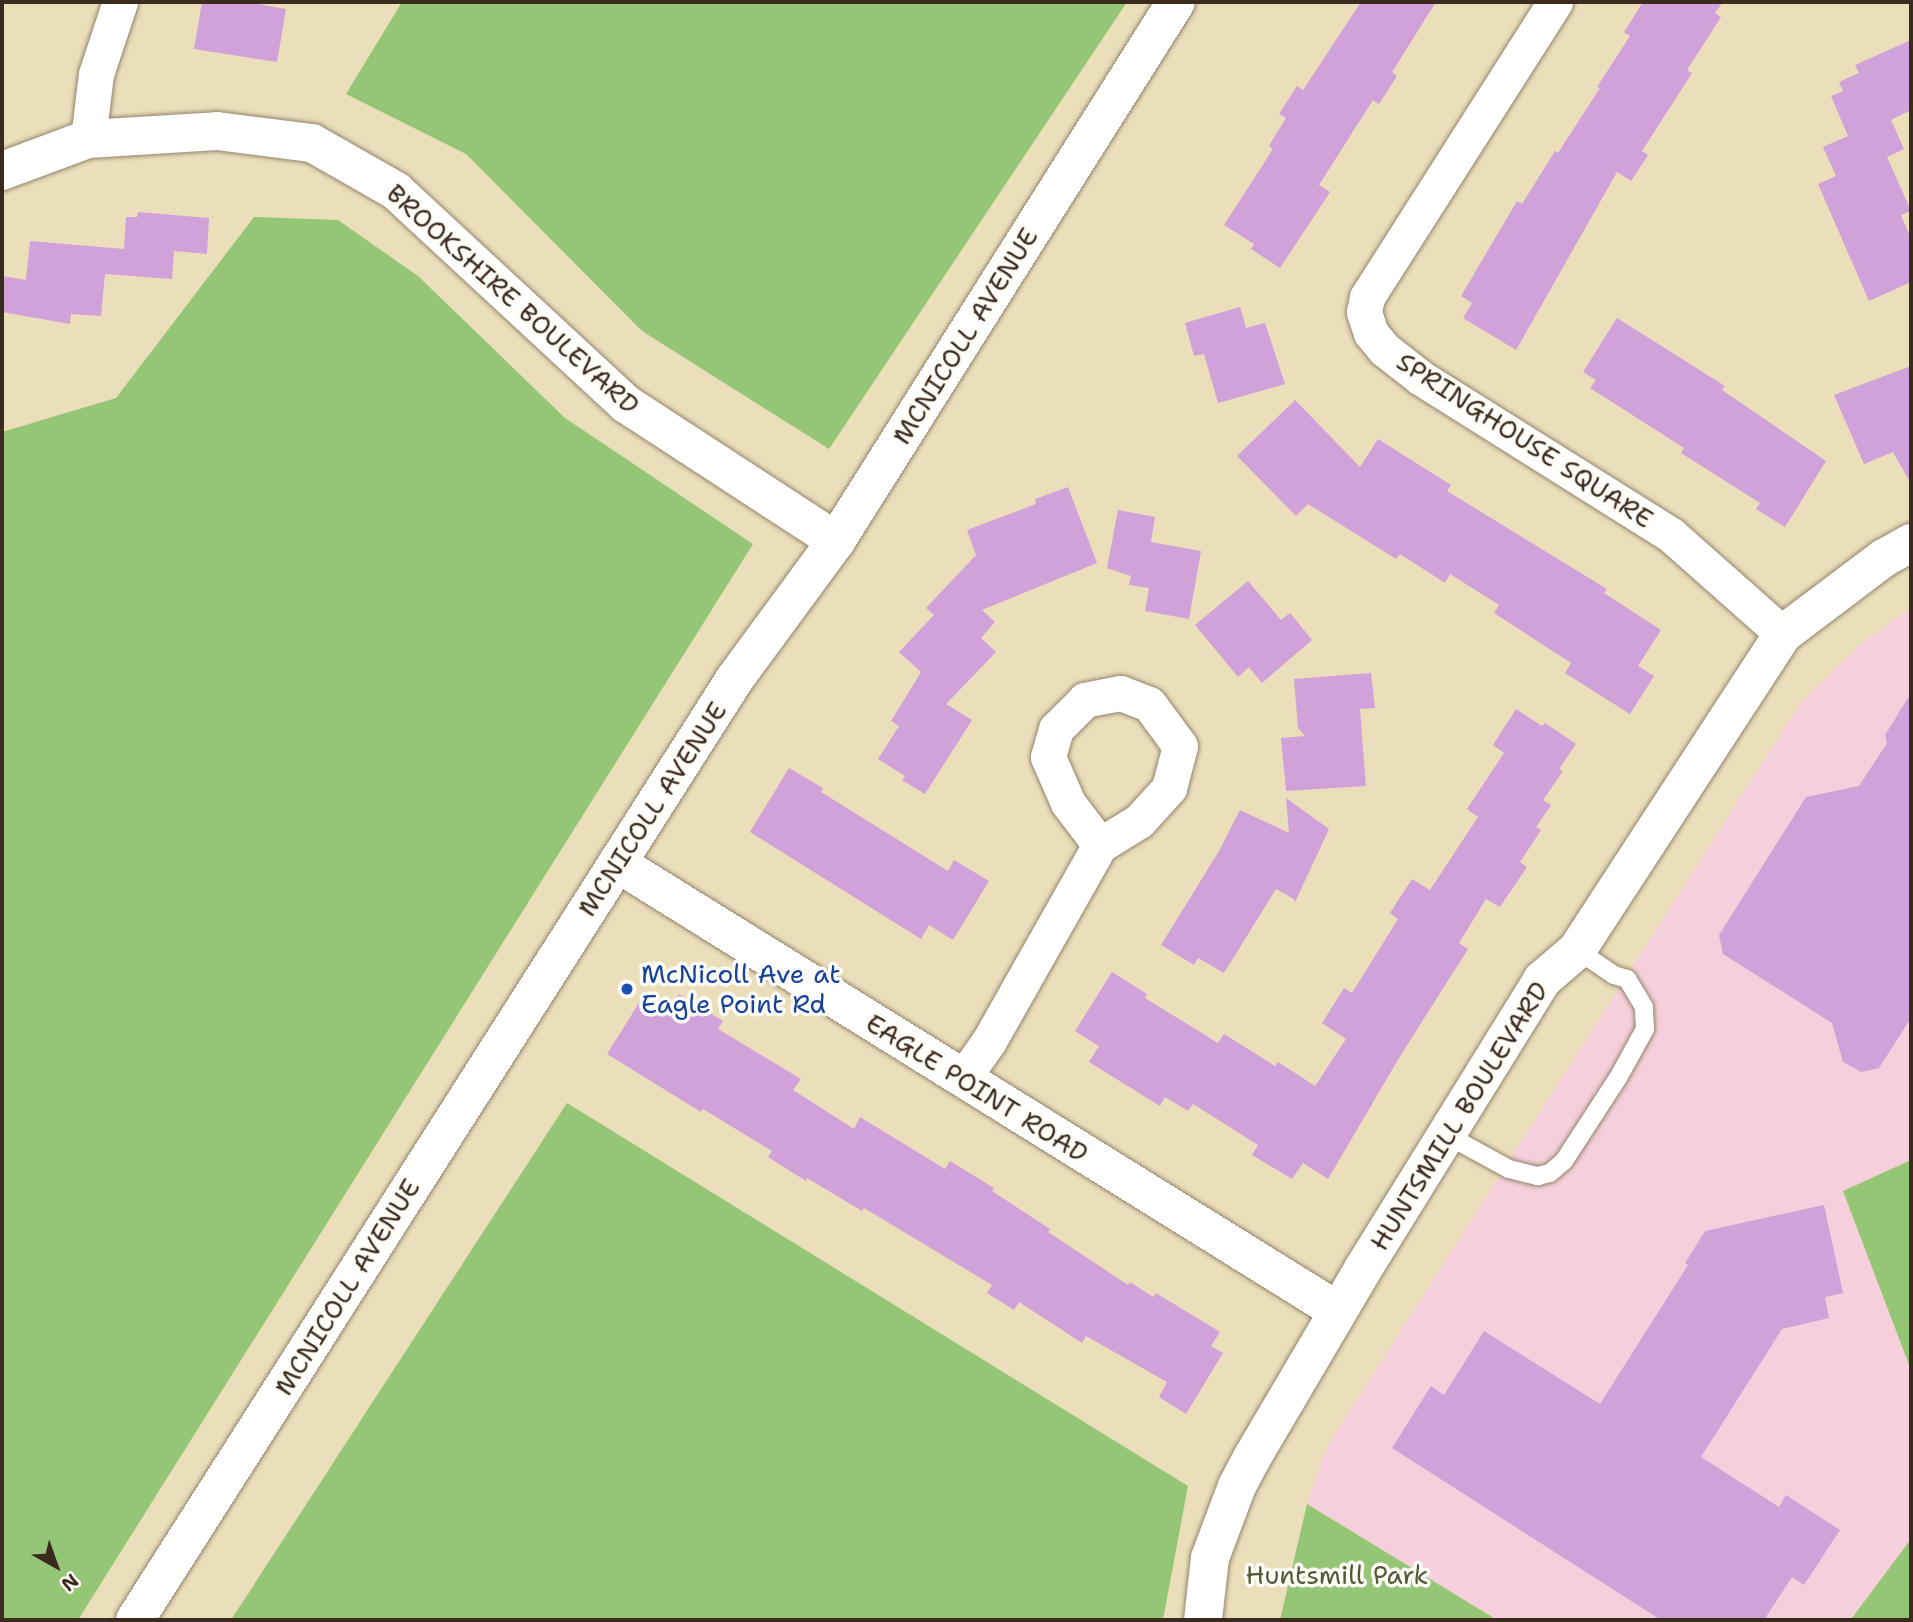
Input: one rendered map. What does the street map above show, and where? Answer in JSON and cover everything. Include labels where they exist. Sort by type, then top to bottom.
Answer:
[{"type":"street","points":[[88,139],[96,74],[120,2]]},
{"type":"street","name":"MCNICOLL AVENUE","points":[[135,1620],[734,680],[836,541],[1176,2]]},
{"type":"street","name":"SPRINGHOUSE SQUARE","points":[[1555,2],[1367,297],[1364,312],[1371,333],[1384,349],[1421,378],[1671,535],[1783,634]]},
{"type":"street","name":"BROOKSHIRE BOULEVARD","points":[[2,171],[88,139],[217,131],[312,143],[396,191],[626,404],[836,541]]},
{"type":"street","name":"HUNTSMILL BOULEVARD","points":[[1203,1620],[1210,1558],[1237,1486],[1338,1311],[1542,980],[1577,950],[1783,634],[1884,558],[1911,543]]},
{"type":"street","points":[[963,1078],[989,1041],[1100,845]]},
{"type":"street","name":"EAGLE POINT ROAD","points":[[617,863],[1338,1311]]},
{"type":"lane","points":[[1446,1134],[1509,1169],[1538,1176],[1550,1173],[1564,1161],[1618,1078],[1645,1029],[1644,1007],[1627,979],[1614,975],[1577,950]]},
{"type":"shaded area","points":[[1911,608],[1911,1160],[1843,1192],[1911,1370],[1911,1539],[1850,1620],[1497,1620],[1307,1504],[1327,1447],[1800,704],[1862,643]]},
{"type":"green space","points":[[402,2],[1127,2],[829,449],[642,331],[466,154],[346,94]]},
{"type":"green space","points":[[254,217],[338,220],[418,276],[565,418],[753,544],[78,1620],[2,1620],[2,432],[116,398]]},
{"type":"green space","points":[[567,1103],[1188,1486],[1163,1620],[231,1620]]},
{"type":"green space","points":[[1911,1160],[1911,1370],[1843,1191]]},
{"type":"green space","name":"Huntsmill Park","points":[[1307,1504],[1497,1620],[1280,1620]]},
{"type":"green space","points":[[1911,1539],[1911,1620],[1850,1620],[1855,1614]]},
{"type":"building","points":[[202,2],[247,2],[286,9],[277,62],[194,49]]},
{"type":"building","points":[[1361,2],[1436,2],[1392,72],[1397,76],[1379,104],[1373,100],[1319,185],[1330,192],[1280,268],[1251,249],[1254,244],[1224,225],[1273,149],[1269,146],[1286,118],[1279,114],[1297,86],[1303,90]]},
{"type":"building","points":[[1643,2],[1723,2],[1715,13],[1721,17],[1687,70],[1692,73],[1642,151],[1648,155],[1631,181],[1617,172],[1516,350],[1463,318],[1472,303],[1461,296],[1517,201],[1522,204],[1555,151],[1558,153],[1600,88],[1597,87],[1630,36],[1624,32]]},
{"type":"building","points":[[1911,40],[1911,110],[1891,120],[1904,149],[1887,157],[1911,211],[1901,215],[1911,239],[1911,282],[1869,301],[1818,184],[1836,176],[1823,147],[1848,136],[1831,96],[1843,91],[1839,82],[1859,73],[1855,65]]},
{"type":"building","points":[[138,212],[209,218],[207,254],[174,251],[172,279],[105,274],[101,316],[71,314],[70,324],[2,312],[2,276],[26,280],[30,241],[124,249],[126,217],[137,217]]},
{"type":"building","points":[[1240,307],[1246,328],[1265,323],[1285,384],[1218,403],[1204,354],[1194,356],[1185,323]]},
{"type":"building","points":[[1617,318],[1725,386],[1722,390],[1826,461],[1785,527],[1756,509],[1760,503],[1681,453],[1684,448],[1590,388],[1596,380],[1583,372]]},
{"type":"building","points":[[1911,366],[1911,484],[1893,452],[1864,464],[1834,395]]},
{"type":"building","points":[[1295,400],[1360,467],[1378,439],[1451,485],[1447,491],[1607,589],[1604,593],[1661,630],[1638,666],[1654,676],[1630,714],[1565,673],[1571,663],[1494,613],[1499,605],[1450,574],[1445,583],[1400,554],[1396,559],[1308,504],[1296,516],[1237,456]]},
{"type":"building","points":[[1068,487],[1097,563],[982,610],[995,622],[981,638],[996,652],[946,704],[972,720],[925,794],[902,780],[905,776],[878,759],[899,726],[891,721],[921,672],[899,652],[934,615],[926,608],[976,555],[967,530],[1036,504],[1035,499]]},
{"type":"building","points":[[1118,510],[1155,517],[1151,542],[1201,551],[1189,619],[1145,611],[1149,588],[1129,585],[1131,576],[1107,568]]},
{"type":"building","points":[[1248,581],[1281,620],[1290,613],[1312,640],[1262,683],[1249,667],[1238,677],[1195,625]]},
{"type":"building","points":[[1371,673],[1375,708],[1360,709],[1366,786],[1286,791],[1281,738],[1305,736],[1298,728],[1294,679]]},
{"type":"building","points":[[1911,693],[1911,1018],[1879,1068],[1861,1072],[1843,1062],[1832,1023],[1723,954],[1719,935],[1806,797],[1859,786],[1887,743],[1885,735]]},
{"type":"building","points":[[1516,709],[1542,726],[1545,723],[1576,744],[1559,769],[1563,771],[1543,800],[1551,805],[1536,827],[1541,830],[1520,862],[1527,867],[1500,907],[1486,899],[1459,943],[1468,949],[1399,1058],[1328,1179],[1303,1163],[1292,1179],[1252,1155],[1258,1145],[1193,1104],[1188,1111],[1165,1097],[1160,1106],[1089,1062],[1099,1046],[1075,1031],[1112,972],[1147,994],[1145,998],[1218,1043],[1224,1034],[1275,1066],[1278,1062],[1315,1086],[1346,1039],[1322,1023],[1344,988],[1352,993],[1398,919],[1390,913],[1412,879],[1430,890],[1478,817],[1467,809],[1504,753],[1493,745]]},
{"type":"building","points":[[789,768],[823,788],[821,792],[948,871],[954,860],[989,881],[953,940],[929,925],[921,939],[750,832]]},
{"type":"building","points":[[1286,798],[1329,829],[1295,902],[1276,889],[1224,973],[1198,958],[1194,965],[1161,945],[1219,851],[1240,810],[1289,833]]},
{"type":"building","points":[[679,994],[723,1021],[718,1029],[801,1079],[793,1090],[854,1129],[860,1117],[945,1169],[950,1161],[994,1188],[992,1191],[1050,1229],[1048,1232],[1128,1285],[1130,1282],[1153,1297],[1156,1293],[1220,1332],[1211,1346],[1223,1353],[1186,1414],[1159,1397],[1167,1382],[1086,1336],[1082,1343],[1019,1302],[1014,1310],[987,1293],[992,1285],[864,1208],[862,1211],[807,1178],[806,1181],[768,1157],[772,1151],[703,1109],[701,1112],[607,1054],[644,995],[669,1011]]},
{"type":"building","points":[[1824,1205],[1843,1293],[1825,1297],[1829,1318],[1782,1329],[1701,1457],[1779,1507],[1786,1495],[1840,1530],[1804,1585],[1792,1577],[1764,1620],[1661,1620],[1392,1448],[1431,1386],[1444,1395],[1484,1331],[1600,1404],[1688,1265],[1685,1263],[1705,1231]]},
{"type":"place","name":"McNicoll Ave at Eagle Point Rd","points":[[627,989]]}]
